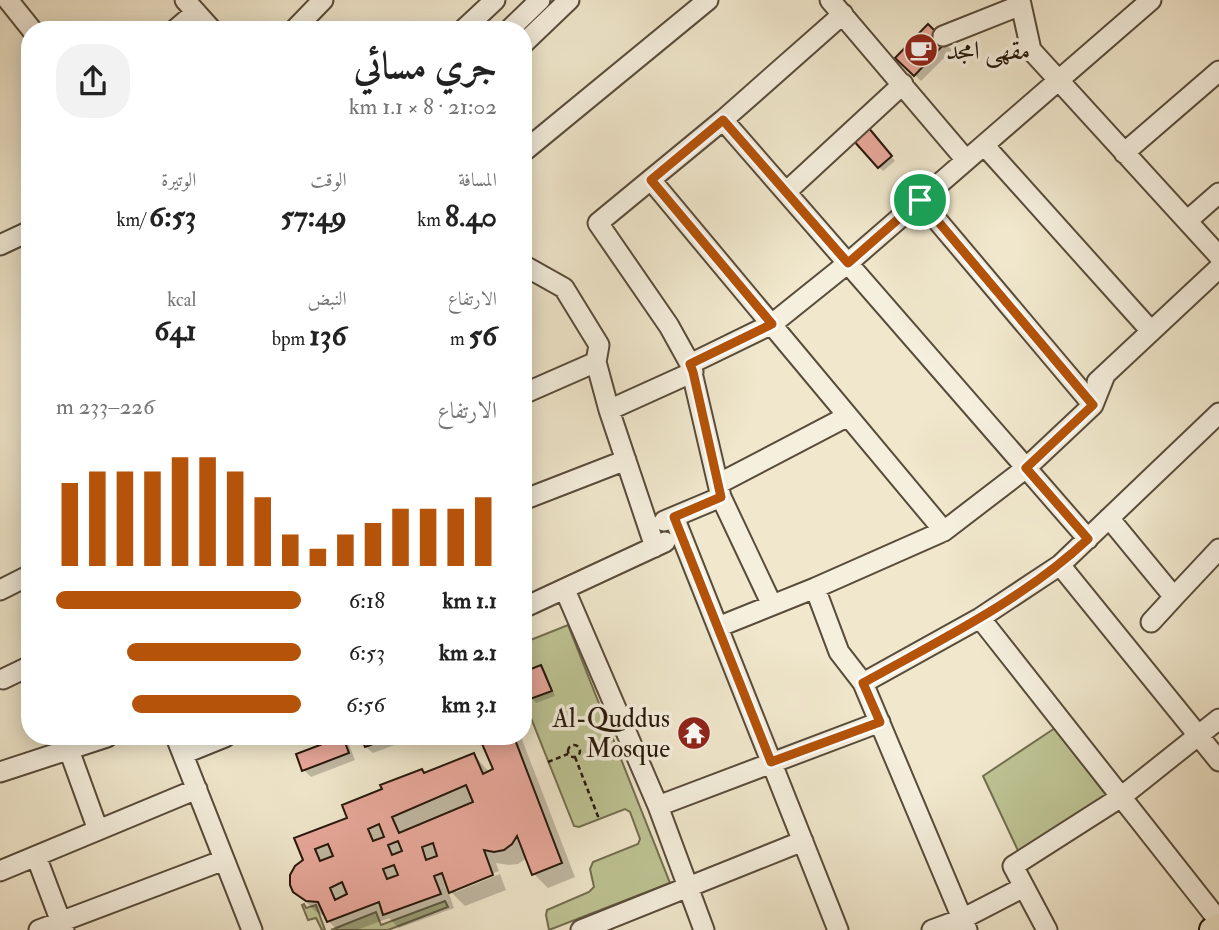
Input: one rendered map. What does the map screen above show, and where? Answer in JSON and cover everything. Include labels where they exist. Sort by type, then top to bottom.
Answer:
[{"type":"main road","points":[[1212,930],[1219,926]]},
{"type":"street","points":[[8,0],[25,21]]},
{"type":"street","points":[[303,21],[323,0]]},
{"type":"street","points":[[473,21],[495,0]]},
{"type":"street","points":[[518,21],[540,0]]},
{"type":"street","points":[[532,35],[569,0]]},
{"type":"street","points":[[532,145],[708,0]]},
{"type":"street","points":[[609,410],[772,324],[848,263],[1151,0]]},
{"type":"street","points":[[943,36],[1020,2],[1031,50],[1219,256]]},
{"type":"street","points":[[772,606],[719,491],[692,368],[669,326],[598,223],[723,120],[838,5],[966,160]]},
{"type":"street","points":[[181,21],[191,6],[204,21]]},
{"type":"street","points":[[1124,153],[1219,72]]},
{"type":"street","points":[[786,192],[903,84]]},
{"type":"street","points":[[723,120],[1088,539]]},
{"type":"street","points":[[984,145],[1151,331]]},
{"type":"street","points":[[651,180],[944,531]]},
{"type":"street","points":[[1187,221],[1219,192]]},
{"type":"street","points":[[920,200],[1088,399]]},
{"type":"street","points":[[0,245],[21,236]]},
{"type":"street","points":[[718,626],[815,588],[944,531],[1026,468],[1088,399],[1105,375],[1219,268]]},
{"type":"street","points":[[532,270],[564,288],[599,345],[596,362],[609,410],[655,547]]},
{"type":"street","points":[[532,390],[596,362]]},
{"type":"street","points":[[863,683],[980,618],[1060,565],[1219,413]]},
{"type":"street","points":[[532,604],[655,547],[719,491],[848,416]]},
{"type":"street","points":[[532,497],[626,460]]},
{"type":"street","points":[[1109,519],[1174,597]]},
{"type":"street","points":[[650,527],[677,525]]},
{"type":"street","points":[[677,525],[838,930]]},
{"type":"street","points":[[1151,622],[1219,549]]},
{"type":"street","points":[[1060,565],[1219,761]]},
{"type":"street","points":[[0,589],[21,579]]},
{"type":"street","points":[[815,588],[838,652],[863,683],[964,924]]},
{"type":"street","points":[[565,590],[658,806],[704,930]]},
{"type":"street","points":[[980,618],[1219,920]]},
{"type":"street","points":[[3,679],[21,670]]},
{"type":"street","points":[[1047,930],[1013,866],[1121,797],[1219,719]]},
{"type":"street","points":[[658,806],[880,722]]},
{"type":"street","points":[[0,772],[89,745]]},
{"type":"street","points":[[180,746],[251,930]]},
{"type":"street","points":[[69,750],[98,830]]},
{"type":"street","points":[[0,871],[197,789]]},
{"type":"street","points":[[580,930],[803,841]]},
{"type":"street","points":[[36,856],[63,926]]},
{"type":"street","points":[[39,930],[63,926],[224,860]]},
{"type":"street","points":[[932,930],[964,924],[1024,887]]},
{"type":"path","points":[[568,754],[569,746],[577,746],[580,751],[575,757]]},
{"type":"path","points":[[548,762],[568,754],[575,757],[599,819]]},
{"type":"green space","points":[[568,625],[670,883],[549,930],[547,910],[589,892],[594,887],[590,869],[593,862],[638,844],[640,839],[630,812],[625,809],[579,827],[574,826],[532,721],[532,639]]},
{"type":"green space","points":[[1055,728],[1109,799],[1020,855],[983,776]]},
{"type":"green space","points":[[445,901],[448,907],[388,930],[331,930],[376,912],[381,925]]},
{"type":"green space","points":[[302,905],[306,908],[316,905],[325,930],[322,930],[316,918],[308,920]]},
{"type":"building","name":"مقهى امجد","points":[[928,24],[946,42],[914,76],[895,58]]},
{"type":"building","points":[[868,127],[892,156],[878,168],[853,140]]},
{"type":"building","points":[[541,665],[552,691],[532,698],[532,668]]},
{"type":"building","points":[[320,745],[346,745],[349,753],[302,771],[296,754]]},
{"type":"building","points":[[482,745],[517,745],[562,863],[532,875],[517,836],[504,850],[484,850],[493,875],[449,893],[442,873],[434,876],[441,894],[383,915],[379,902],[327,922],[318,902],[306,901],[293,892],[290,875],[295,866],[303,860],[294,838],[347,818],[342,805],[382,789],[380,785],[422,769],[424,773],[474,753],[483,774],[493,769]],"holes":[[[466,785],[473,802],[399,833],[392,817]],[[379,824],[384,837],[373,841],[368,829]],[[398,841],[402,851],[392,855],[388,845]],[[433,843],[437,856],[426,860],[422,847]],[[328,844],[333,856],[320,861],[315,849]],[[394,865],[398,875],[387,879],[383,869]],[[342,882],[347,894],[335,900],[330,888]]]},
{"type":"place","name":"مقهى امجد","points":[[921,50]]},
{"type":"place","name":"Al-Quddus Mosque","points":[[694,733]]},
{"type":"route","points":[[723,120],[848,263],[920,200],[1093,405],[1026,468],[1088,539],[1060,565],[980,618],[863,683],[880,722],[771,762],[674,517],[721,497],[690,364],[772,324],[651,180],[723,120]]}]
